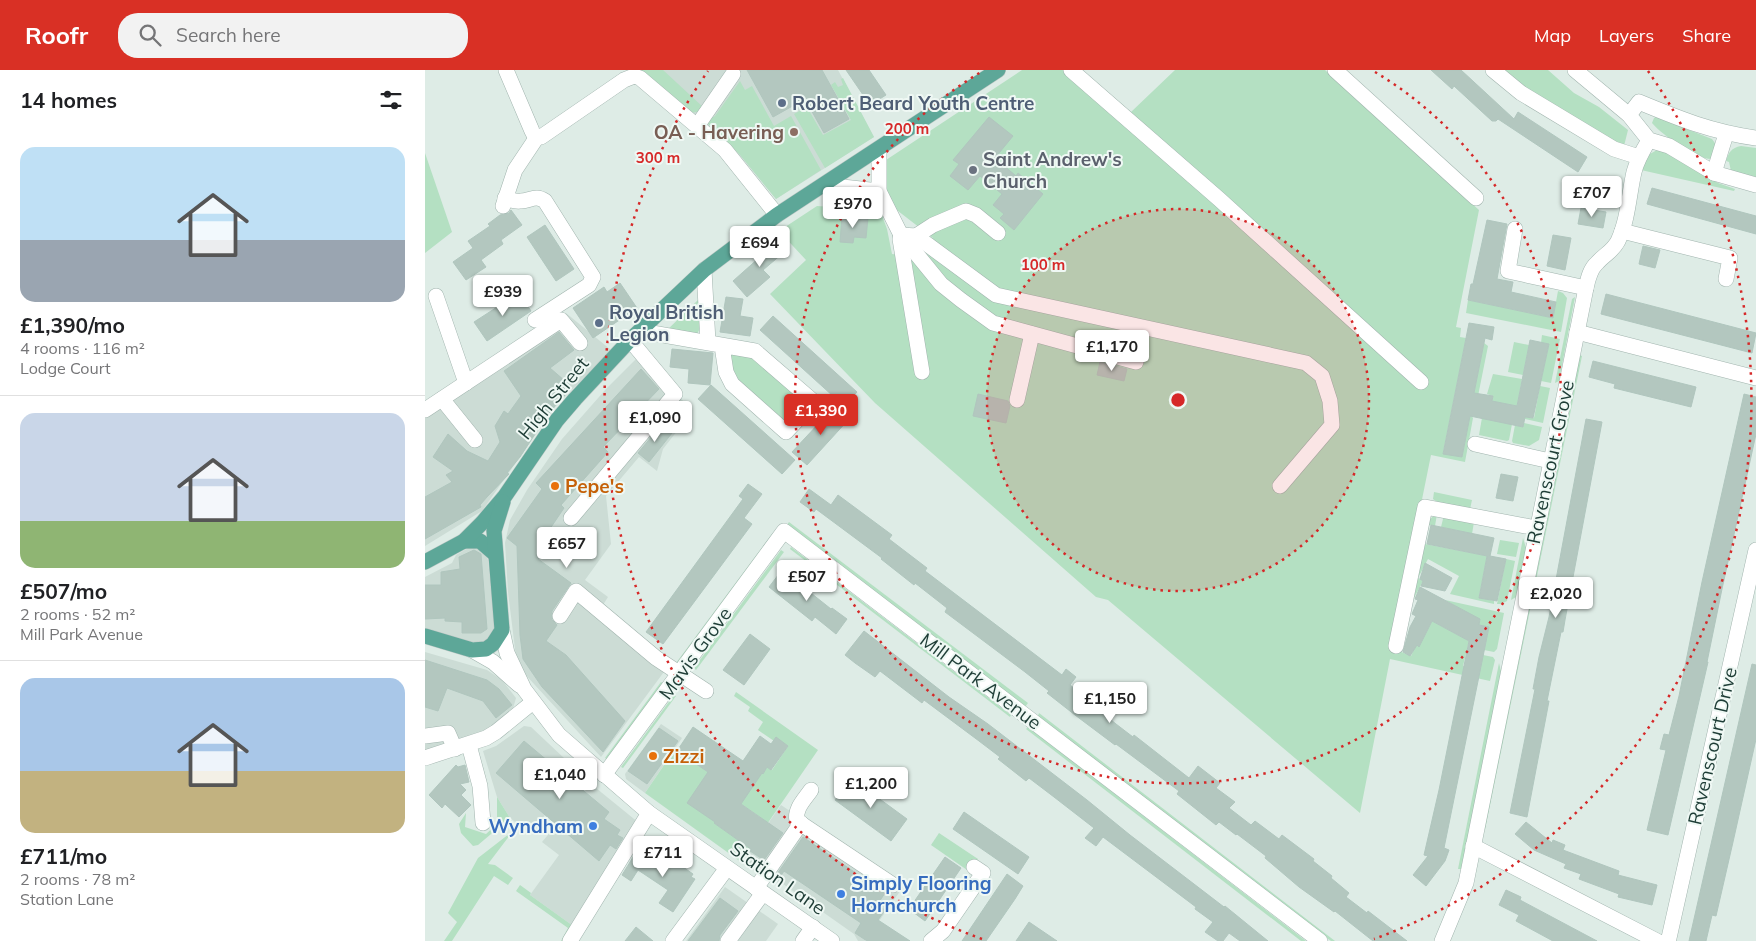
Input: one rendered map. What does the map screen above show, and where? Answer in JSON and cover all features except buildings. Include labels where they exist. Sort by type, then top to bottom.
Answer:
[{"type":"main road","name":"High Street","points":[[425,562],[464,541],[505,496],[557,420],[597,374],[704,270],[777,215],[998,70]]},
{"type":"main road","name":"High Street","points":[[495,554],[494,531],[505,496]]},
{"type":"main road","points":[[464,541],[480,542],[495,554]]},
{"type":"main road","name":"Station Lane","points":[[495,554],[502,630]]},
{"type":"main road","points":[[425,636],[472,650],[486,649],[493,644],[502,630]]},
{"type":"street","points":[[506,70],[532,132],[537,136],[543,137],[624,80],[634,76],[641,78],[725,150],[777,215]]},
{"type":"street","points":[[1071,70],[1219,199],[1421,382]]},
{"type":"street","points":[[1335,70],[1476,198]]},
{"type":"street","points":[[1493,70],[1521,93],[1614,149],[1639,157]]},
{"type":"street","points":[[1575,70],[1629,115],[1649,140],[1669,146],[1714,173],[1756,186]]},
{"type":"street","points":[[697,126],[733,74]]},
{"type":"street","points":[[1629,115],[1639,102],[1685,121],[1726,134],[1756,138]]},
{"type":"street","points":[[1714,173],[1726,134]]},
{"type":"street","points":[[535,320],[589,285],[593,277],[545,201],[536,197],[516,202],[504,202],[515,170],[537,136]]},
{"type":"street","name":"Ravenscourt Grove","points":[[1442,941],[1466,883],[1536,528],[1589,274],[1595,264],[1611,251],[1617,243],[1622,231],[1634,170],[1649,140]]},
{"type":"street","points":[[879,149],[879,191],[941,284],[993,323],[1136,362]]},
{"type":"street","points":[[824,184],[879,191]]},
{"type":"street","points":[[922,372],[900,239],[966,211],[976,215],[998,233]]},
{"type":"street","points":[[1515,229],[1508,271],[1586,288]]},
{"type":"street","points":[[1622,231],[1730,258],[1726,279]]},
{"type":"street","points":[[909,235],[996,295],[1306,363],[1323,376],[1330,401],[1333,425],[1279,486]]},
{"type":"street","points":[[643,328],[652,333],[715,344],[755,351],[814,402],[786,432],[732,384],[715,344],[704,270]]},
{"type":"street","points":[[436,296],[472,379]]},
{"type":"street","points":[[425,410],[561,320],[580,343]]},
{"type":"street","points":[[1577,332],[1756,378]]},
{"type":"street","points":[[1017,400],[1033,334]]},
{"type":"street","points":[[571,518],[675,394],[630,340]]},
{"type":"street","points":[[442,399],[475,440]]},
{"type":"street","points":[[1475,444],[1550,461]]},
{"type":"street","points":[[1397,646],[1425,507],[1536,528]]},
{"type":"street","name":"Mavis Grove","points":[[605,775],[784,531]]},
{"type":"street","name":"Mill Park Avenue","points":[[784,531],[1319,941]]},
{"type":"street","name":"Ravenscourt Drive","points":[[1665,941],[1669,938],[1756,550]]},
{"type":"street","points":[[560,616],[576,591],[656,658],[706,690]]},
{"type":"street","name":"Station Lane","points":[[502,630],[507,653],[523,689]]},
{"type":"street","name":"Station Lane","points":[[472,650],[493,662],[523,689],[559,735],[649,813],[832,941]]},
{"type":"street","points":[[425,758],[486,738],[533,702]]},
{"type":"street","points":[[425,736],[448,733],[462,747],[481,786],[483,823]]},
{"type":"street","points":[[811,790],[797,810],[797,821],[893,885]]},
{"type":"street","points":[[570,941],[649,813]]},
{"type":"street","points":[[728,941],[801,824]]},
{"type":"street","points":[[1473,846],[1657,941]]},
{"type":"street","points":[[931,941],[943,931],[983,873],[974,867]]},
{"type":"street","points":[[673,941],[727,868]]},
{"type":"street","points":[[803,941],[813,927]]},
{"type":"shaded area","name":"OA - Havering","points":[[637,70],[838,70],[874,137],[776,199],[732,146]]},
{"type":"shaded area","points":[[566,313],[611,350],[555,407],[482,511],[425,546],[425,406],[522,339]]},
{"type":"shaded area","points":[[643,352],[692,412],[663,449],[657,471],[639,457],[606,496],[611,544],[585,580],[608,597],[603,605],[672,661],[601,757],[523,672],[516,657],[508,592],[505,543],[510,520],[527,490],[562,439],[606,389]]},
{"type":"shaded area","points":[[475,546],[486,553],[488,560],[495,629],[492,639],[478,645],[425,630],[425,577],[452,563],[456,555]]},
{"type":"shaded area","points":[[425,652],[487,670],[502,680],[516,698],[512,712],[496,726],[475,737],[425,752]]},
{"type":"shaded area","name":"Zizzi","points":[[661,724],[682,738],[645,793],[626,779],[625,774]]},
{"type":"shaded area","points":[[524,726],[531,727],[580,773],[530,833],[510,818],[497,797],[483,751],[496,746]]},
{"type":"shaded area","points":[[591,784],[639,823],[576,928],[530,895],[559,855],[542,842]]},
{"type":"shaded area","points":[[781,805],[903,887],[865,941],[858,941],[854,934],[783,884],[769,881],[741,862]]},
{"type":"shaded area","points":[[725,887],[778,924],[766,941],[686,941]]},
{"type":"green space","points":[[640,70],[663,70],[704,108],[701,111],[691,113]]},
{"type":"green space","points":[[1022,70],[1082,70],[1131,112],[1175,70],[1325,70],[1479,210],[1456,327],[1461,328],[1460,337],[1466,338],[1443,453],[1462,457],[1470,414],[1473,418],[1465,462],[1431,455],[1392,648],[1411,656],[1416,645],[1419,646],[1432,621],[1469,641],[1463,666],[1480,670],[1483,655],[1493,657],[1495,660],[1490,681],[1390,659],[1360,813],[1108,600],[1096,597],[875,403],[770,294],[806,260],[779,231],[817,206],[880,210],[887,229],[892,254],[913,257],[933,238],[889,204],[885,198],[886,160]]},
{"type":"green space","points":[[1498,70],[1548,70],[1574,93],[1599,107],[1628,130],[1624,146],[1617,145]]},
{"type":"green space","points":[[843,78],[874,137],[825,168],[794,114],[807,107],[823,135],[851,120],[831,85],[835,82],[838,87],[843,85],[841,79]]},
{"type":"green space","points":[[740,81],[745,90],[752,86],[774,126],[791,116],[821,170],[776,199],[740,155],[707,123],[708,120],[715,116]]},
{"type":"green space","points":[[1656,117],[1712,139],[1717,146],[1712,159],[1689,151],[1671,140],[1652,123]]},
{"type":"green space","points":[[1741,146],[1756,148],[1756,177],[1731,171],[1729,162],[1726,161],[1731,151]]},
{"type":"green space","points":[[1657,150],[1664,151],[1718,183],[1735,189],[1734,191],[1641,170],[1648,155]]},
{"type":"green space","points":[[425,153],[452,232],[425,253]]},
{"type":"green space","points":[[1558,291],[1567,298],[1561,332],[1466,313],[1468,300],[1553,318]]},
{"type":"green space","points":[[1575,297],[1559,381],[1555,383],[1572,299]]},
{"type":"green space","points":[[699,299],[701,323],[696,335],[664,333]]},
{"type":"green space","points":[[1542,335],[1560,339],[1551,383],[1541,381],[1549,344],[1541,343]]},
{"type":"green space","points":[[1514,342],[1529,345],[1523,375],[1508,372]]},
{"type":"green space","points":[[1484,343],[1488,346],[1476,406],[1471,408]]},
{"type":"green space","points":[[732,354],[750,354],[808,403],[786,427],[736,382],[730,356]]},
{"type":"green space","points":[[1579,355],[1582,356],[1485,830],[1483,829]]},
{"type":"green space","points":[[1493,374],[1522,379],[1517,406],[1492,402],[1493,396],[1487,394]]},
{"type":"green space","points":[[1540,386],[1550,388],[1543,423],[1525,419],[1525,417],[1534,418]]},
{"type":"green space","points":[[1483,412],[1512,424],[1509,440],[1479,435]]},
{"type":"green space","points":[[1524,423],[1542,427],[1539,440],[1529,446],[1513,443],[1512,441],[1515,425],[1523,427]]},
{"type":"green space","points":[[1434,492],[1472,500],[1470,509],[1437,502],[1433,499]]},
{"type":"green space","points":[[1437,514],[1435,526],[1429,525],[1425,544],[1487,556],[1479,597],[1494,601],[1494,604],[1450,594],[1459,576],[1428,559],[1418,578],[1423,581],[1414,598],[1411,597],[1428,520]]},
{"type":"green space","points":[[1444,515],[1474,522],[1472,534],[1441,527]]},
{"type":"green space","points":[[789,522],[1028,703],[1025,707],[787,525]]},
{"type":"green space","points":[[772,534],[774,536],[678,665],[676,663]]},
{"type":"green space","points":[[1523,538],[1526,548],[1516,597],[1511,600]]},
{"type":"green space","points":[[1500,540],[1519,543],[1516,557],[1497,554]]},
{"type":"green space","points":[[791,547],[1011,715],[1010,717],[790,549]]},
{"type":"green space","points":[[781,550],[784,552],[696,670],[694,668]]},
{"type":"green space","points":[[1506,559],[1515,561],[1507,601],[1497,604]]},
{"type":"green space","points":[[1445,600],[1504,613],[1497,649],[1494,652],[1484,650],[1489,627],[1479,625],[1480,620]]},
{"type":"green space","points":[[1499,663],[1501,671],[1462,869],[1458,869]]},
{"type":"green space","points":[[661,682],[664,684],[608,760],[605,758]]},
{"type":"green space","points":[[736,692],[818,750],[741,862],[645,793],[675,749],[721,781],[722,811],[714,823],[747,846],[756,822],[760,817],[741,804],[757,770],[763,774],[767,767],[772,770],[788,746],[776,738],[774,741],[758,730],[763,722],[748,711],[750,707],[734,696]]},
{"type":"green space","points":[[674,695],[676,696],[623,768],[621,767]]},
{"type":"green space","points":[[1039,713],[1335,941],[1331,941],[1038,716]]},
{"type":"green space","points":[[1028,727],[1306,941],[1301,941],[1026,729]]},
{"type":"green space","points":[[497,797],[510,818],[478,845],[473,846],[461,833],[459,824],[466,813],[465,827],[486,834],[497,824]]},
{"type":"green space","points":[[939,833],[978,859],[970,872],[931,845]]},
{"type":"green space","points":[[509,834],[488,864],[495,865],[513,878],[508,885],[494,876],[452,941],[444,941],[457,922],[448,913],[478,858]]},
{"type":"green space","points":[[520,885],[531,893],[530,895],[576,928],[568,941],[561,941],[568,928],[516,891]]},
{"type":"place","name":"Robert Beard Youth Centre","points":[[782,103]]},
{"type":"place","name":"OA - Havering","points":[[794,132]]},
{"type":"place","name":"Saint Andrew's Church","points":[[973,170]]},
{"type":"place","name":"Royal British Legion","points":[[599,323]]},
{"type":"place","name":"Pepe's","points":[[555,486]]},
{"type":"place","name":"Zizzi","points":[[653,756]]},
{"type":"place","name":"Wyndham","points":[[593,826]]},
{"type":"place","name":"Simply Flooring Hornchurch","points":[[841,894]]}]
